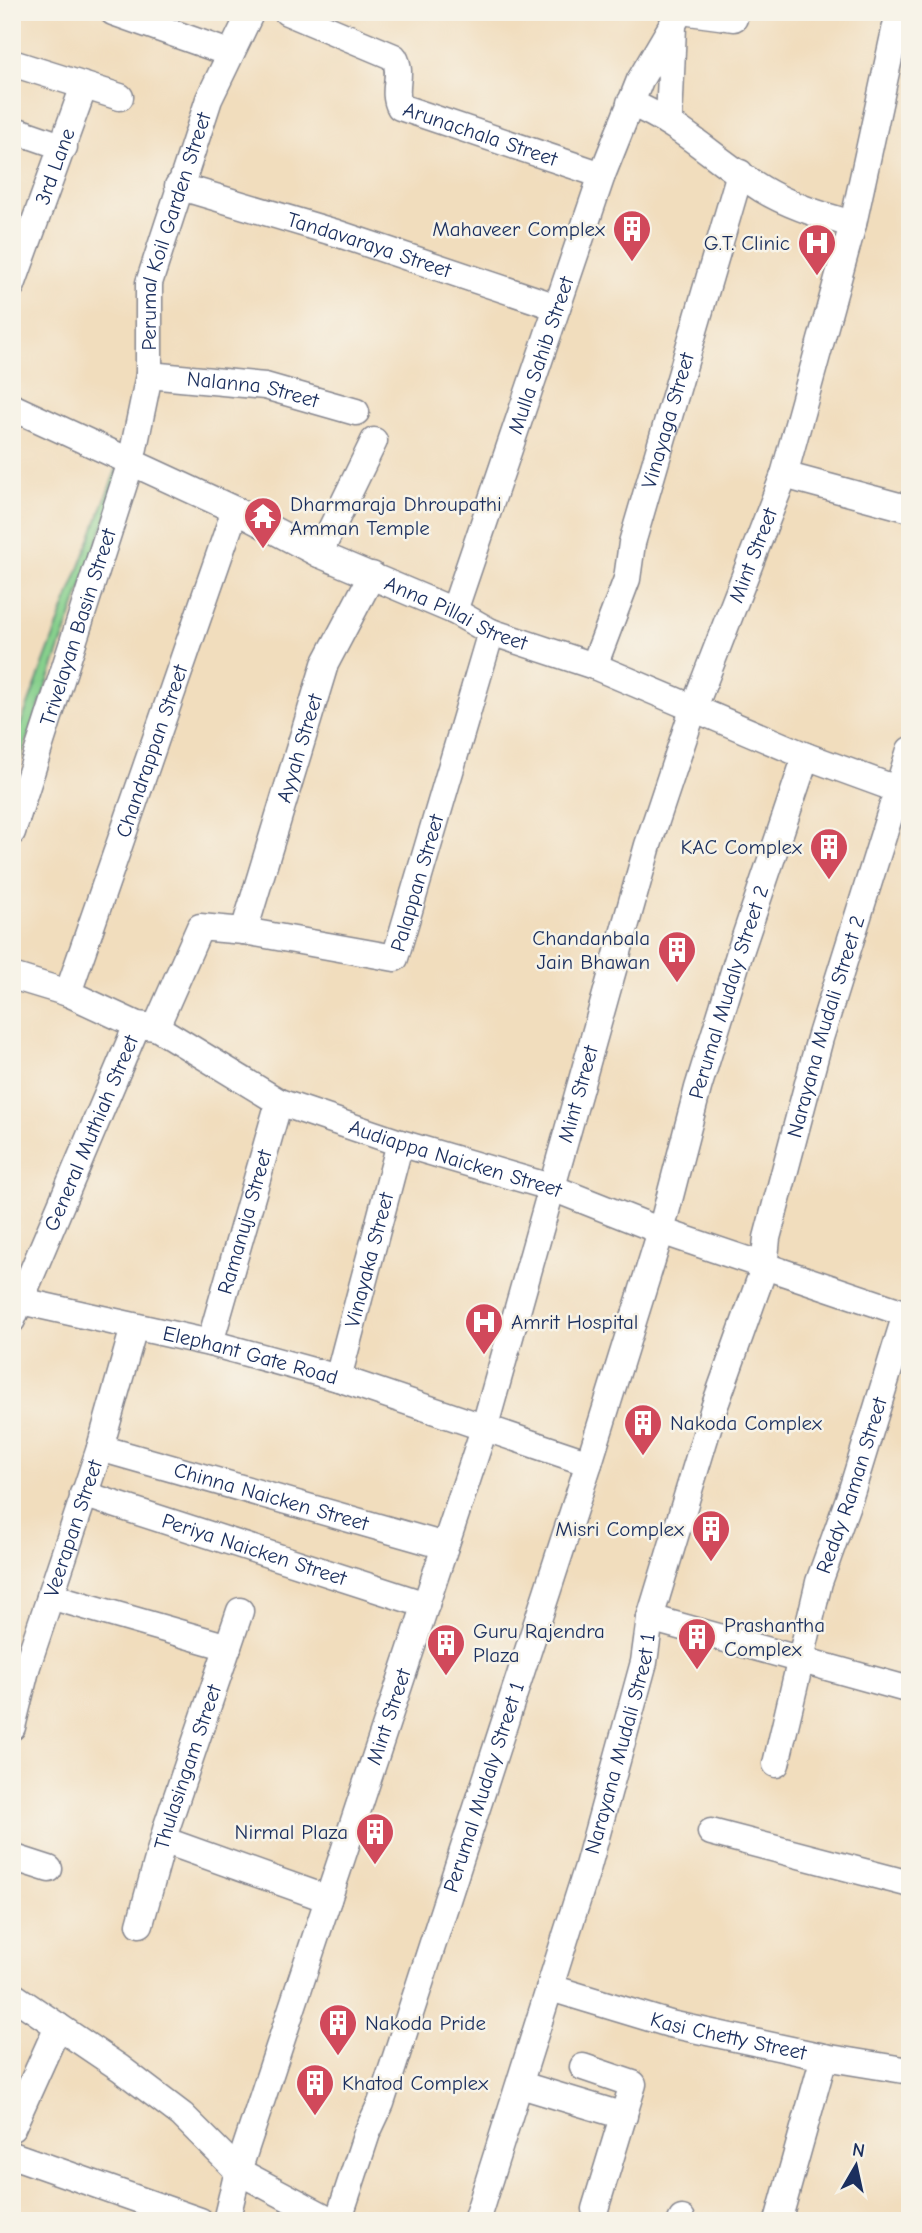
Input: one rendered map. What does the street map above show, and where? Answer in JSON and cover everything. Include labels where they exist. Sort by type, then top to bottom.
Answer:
[{"type":"street","points":[[113,12],[229,53]]},
{"type":"street","name":"Perumal Koil Garden Street","points":[[131,462],[149,376],[149,283],[178,186],[229,53],[251,12]]},
{"type":"street","name":"Arunachala Street","points":[[287,12],[394,57],[400,68],[395,97],[400,107],[602,175]]},
{"type":"street","name":"Mint Street","points":[[226,2221],[239,2171],[484,1429],[619,942],[693,710],[784,475],[853,224],[899,12]]},
{"type":"street","points":[[669,121],[681,16],[734,18]]},
{"type":"street","name":"Mulla Sahib Street","points":[[454,611],[602,175],[646,68],[681,16]]},
{"type":"street","points":[[12,63],[120,97]]},
{"type":"street","name":"3rd Lane","points":[[12,285],[22,230],[64,147],[84,86]]},
{"type":"street","points":[[630,103],[669,121],[740,173],[784,200],[853,224]]},
{"type":"street","points":[[12,129],[64,147]]},
{"type":"street","name":"Vinayaga Street","points":[[594,666],[627,579],[632,543],[740,173]]},
{"type":"street","name":"Tandavaraya Street","points":[[178,186],[336,233],[556,307]]},
{"type":"street","name":"Nalanna Street","points":[[149,376],[265,386],[356,412]]},
{"type":"street","name":"Anna Pillai Street","points":[[12,408],[234,510],[319,554],[454,611],[491,632],[594,666],[806,756],[903,791]]},
{"type":"street","points":[[319,554],[374,441]]},
{"type":"street","name":"Trivelayan Basin Street","points":[[12,832],[131,462]]},
{"type":"street","points":[[784,475],[910,509]]},
{"type":"street","name":"Chandrappan Street","points":[[68,993],[234,510]]},
{"type":"street","name":"Ayyah Street","points":[[244,931],[325,664],[372,575]]},
{"type":"street","name":"Palappan Street","points":[[146,1026],[200,927],[244,931],[395,958],[491,632]]},
{"type":"street","name":"Narayana Mudali Street 2","points":[[764,1268],[767,1238],[820,1038],[903,791],[910,750]]},
{"type":"street","name":"Perumal Mudaly Street 2","points":[[661,1231],[715,1035],[806,756]]},
{"type":"street","name":"Audiappa Naicken Street","points":[[12,976],[68,993],[146,1026],[279,1102],[400,1143],[550,1187],[764,1268],[908,1315]]},
{"type":"street","name":"General Muthiah Street","points":[[15,1306],[146,1026]]},
{"type":"street","name":"Ramanuja Street","points":[[210,1343],[279,1102]]},
{"type":"street","name":"Vinayaka Street","points":[[338,1378],[400,1143]]},
{"type":"street","name":"Perumal Mudaly Street 1","points":[[338,2221],[367,2133],[385,2090],[589,1463],[661,1231]]},
{"type":"street","name":"Narayana Mudali Street 1","points":[[476,2221],[551,1988],[638,1685],[650,1618],[714,1408],[764,1268]]},
{"type":"street","name":"Elephant Gate Road","points":[[15,1306],[210,1343],[338,1378],[589,1463]]},
{"type":"street","name":"Reddy Raman Street","points":[[776,1764],[819,1582],[851,1493],[908,1315]]},
{"type":"street","name":"Veerapan Street","points":[[12,1727],[26,1666],[100,1448],[134,1327]]},
{"type":"street","name":"Chinna Naicken Street","points":[[100,1448],[445,1546]]},
{"type":"street","name":"Periya Naicken Street","points":[[83,1494],[426,1605]]},
{"type":"street","points":[[50,1596],[228,1647]]},
{"type":"street","name":"Thulasingam Street","points":[[140,1924],[163,1840],[240,1611]]},
{"type":"street","points":[[650,1618],[910,1690]]},
{"type":"street","points":[[712,1832],[910,1883]]},
{"type":"street","points":[[163,1840],[328,1899]]},
{"type":"street","points":[[12,1857],[49,1869]]},
{"type":"street","name":"Kasi Chetty Street","points":[[551,1988],[670,2024],[824,2057],[910,2071]]},
{"type":"street","points":[[12,1995],[182,2115],[239,2171],[332,2221]]},
{"type":"street","points":[[12,2128],[58,2026]]},
{"type":"street","points":[[778,2221],[824,2057]]},
{"type":"street","points":[[583,2067],[633,2084],[595,2209]]},
{"type":"street","points":[[521,2085],[624,2116]]},
{"type":"street","points":[[12,2155],[200,2221]]},
{"type":"green space","points":[[119,462],[118,485],[16,771],[12,770],[12,748]]},
{"type":"place","name":"Mahaveer Complex","points":[[632,263]]},
{"type":"place","name":"G.T. Clinic","points":[[817,277]]},
{"type":"place","name":"Dharmaraja Dhroupathi Amman Temple","points":[[263,550]]},
{"type":"place","name":"KAC Complex","points":[[829,881]]},
{"type":"place","name":"Chandanbala Jain Bhawan","points":[[677,984]]},
{"type":"place","name":"Amrit Hospital","points":[[484,1356]]},
{"type":"place","name":"Nakoda Complex","points":[[643,1457]]},
{"type":"place","name":"Misri Complex","points":[[711,1563]]},
{"type":"place","name":"Prashantha Complex","points":[[697,1671]]},
{"type":"place","name":"Guru Rajendra Plaza","points":[[446,1677]]},
{"type":"place","name":"Nirmal Plaza","points":[[375,1866]]},
{"type":"place","name":"Nakoda Pride","points":[[338,2057]]},
{"type":"place","name":"Khatod Complex","points":[[315,2117]]}]
